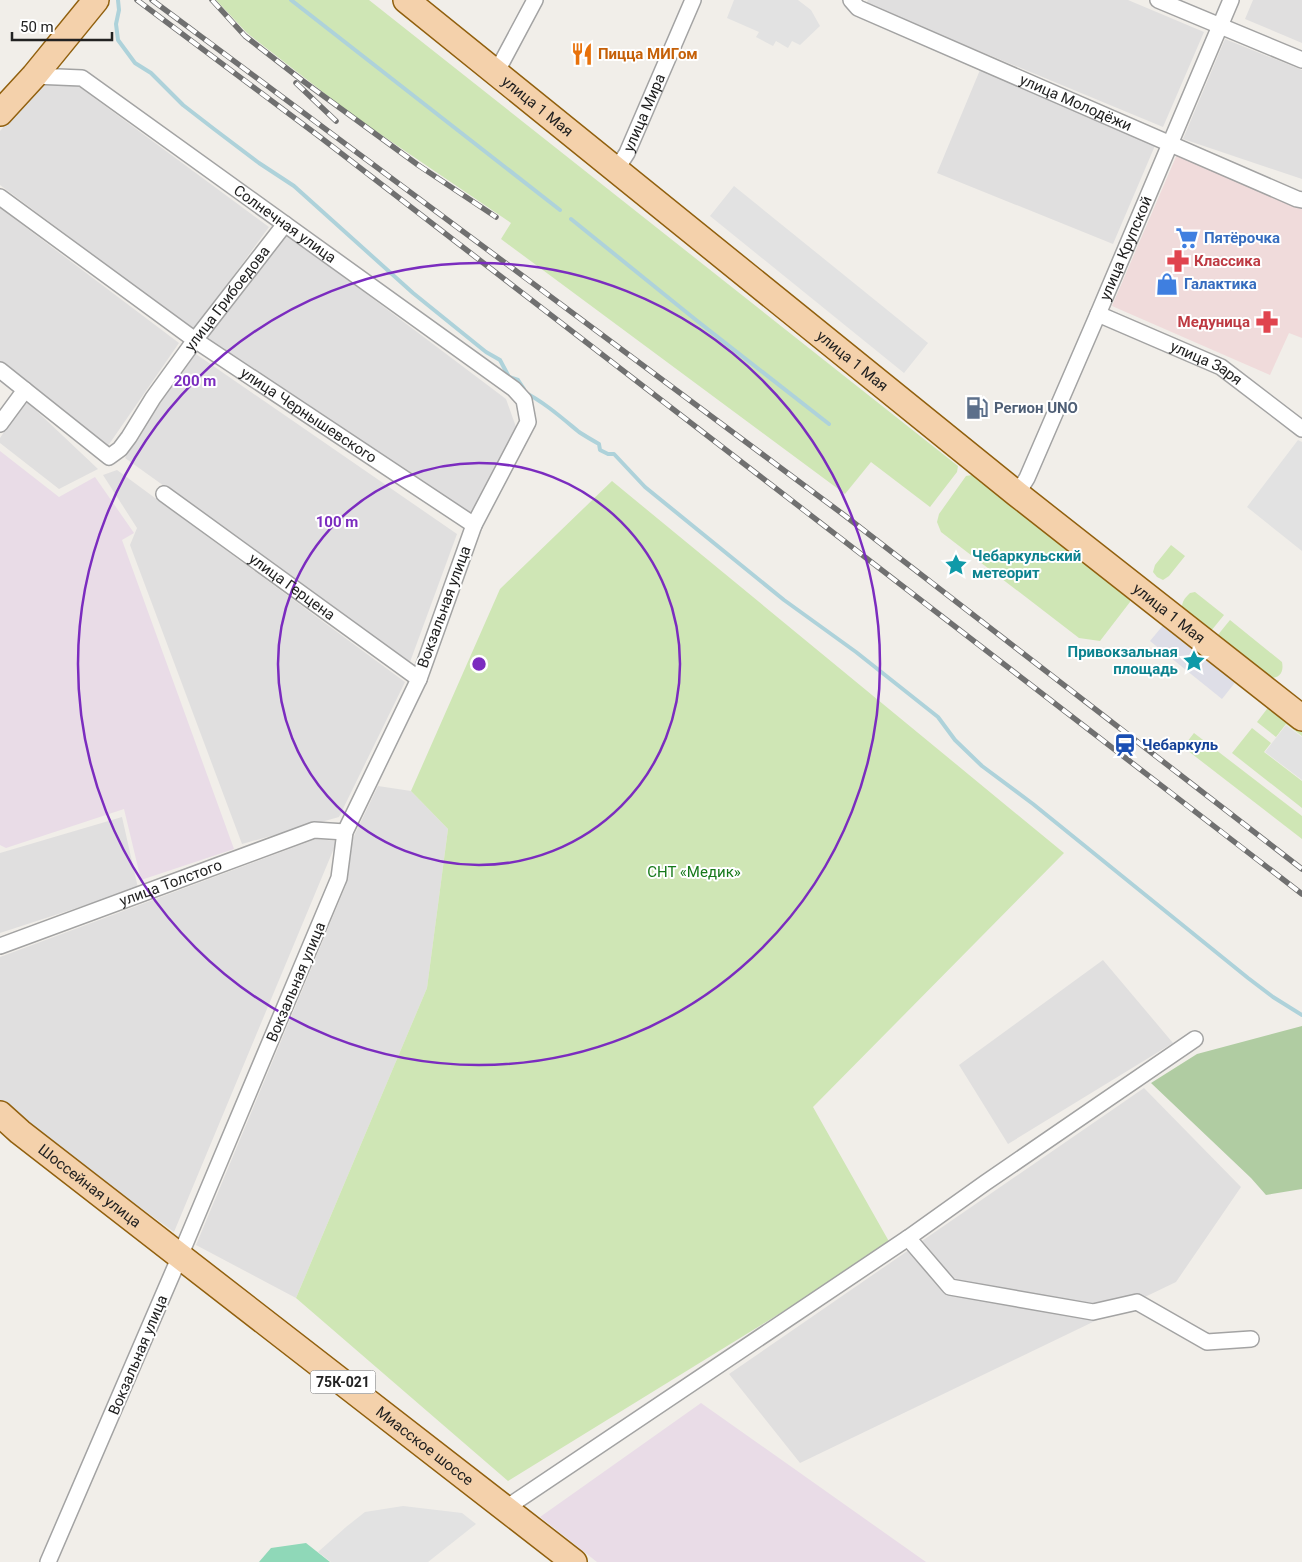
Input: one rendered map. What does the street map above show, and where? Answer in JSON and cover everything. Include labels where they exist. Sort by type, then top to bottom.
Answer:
[{"type":"main road","points":[[0,113],[34,76],[96,0]]},
{"type":"main road","name":"улица 1 Мая","points":[[406,0],[1017,494],[1302,718]]},
{"type":"main road","name":"Шоссейная улица","points":[[0,1114],[20,1132],[180,1256]]},
{"type":"main road","name":"Миасское шоссе","points":[[180,1256],[574,1562]]},
{"type":"street","points":[[496,73],[535,0]]},
{"type":"street","name":"улица Мира","points":[[616,170],[627,153],[693,0]]},
{"type":"street","name":"улица Молодёжи","points":[[851,0],[858,8],[1302,200]]},
{"type":"street","points":[[1158,0],[1302,60]]},
{"type":"street","name":"улица Крупской","points":[[1017,494],[1027,478],[1231,0]]},
{"type":"street","name":"Солнечная улица","points":[[34,76],[82,78],[514,389],[524,400]]},
{"type":"street","name":"улица Чернышевского","points":[[0,197],[195,340],[474,525]]},
{"type":"street","name":"улица Грибоедова","points":[[25,390],[109,457],[120,449],[195,340],[285,224]]},
{"type":"street","name":"улица Заря","points":[[1098,314],[1221,367],[1302,430]]},
{"type":"street","points":[[0,370],[25,390],[0,424]]},
{"type":"street","name":"Вокзальная улица","points":[[48,1562],[180,1256],[339,878],[345,832],[418,678],[474,525],[528,422],[524,400]]},
{"type":"street","name":"улица Герцена","points":[[164,494],[418,678]]},
{"type":"street","name":"улица Толстого","points":[[0,946],[314,830],[345,832]]},
{"type":"street","points":[[506,1508],[908,1238],[1195,1039]]},
{"type":"street","points":[[908,1238],[950,1287],[1093,1312],[1136,1302],[1207,1342],[1251,1339]]},
{"type":"shaded area","points":[[734,0],[798,0],[811,10],[820,26],[800,45],[792,41],[788,48],[776,41],[773,46],[756,37],[759,32],[727,18]]},
{"type":"shaded area","points":[[868,0],[1128,0],[1204,32],[1163,127],[866,4]]},
{"type":"shaded area","points":[[1253,0],[1302,0],[1302,43],[1245,19]]},
{"type":"shaded area","points":[[1225,39],[1302,70],[1302,179],[1183,139]]},
{"type":"shaded area","points":[[55,69],[269,227],[194,330],[0,185],[0,131]]},
{"type":"shaded area","points":[[980,70],[1157,141],[1113,244],[937,173]]},
{"type":"shaded area","points":[[1178,152],[1302,205],[1302,338],[1289,333],[1270,375],[1112,306]]},
{"type":"shaded area","points":[[734,186],[928,343],[904,373],[710,216]]},
{"type":"shaded area","points":[[0,208],[179,343],[103,453],[0,367]]},
{"type":"shaded area","points":[[287,234],[506,399],[516,427],[470,515],[207,338]]},
{"type":"shaded area","points":[[193,352],[457,534],[410,662],[125,458]]},
{"type":"shaded area","points":[[25,400],[98,469],[59,489],[0,443],[0,438]]},
{"type":"shaded area","points":[[1298,440],[1302,442],[1302,551],[1247,507]]},
{"type":"shaded area","points":[[0,451],[59,497],[95,477],[134,533],[122,540],[234,849],[141,880],[124,809],[6,848],[0,845]]},
{"type":"shaded area","points":[[117,470],[405,682],[339,817],[242,844],[130,545],[137,528],[103,475]]},
{"type":"shaded area","name":"Привокзальная площадь","points":[[1165,623],[1237,680],[1222,699],[1150,641]]},
{"type":"shaded area","points":[[1286,725],[1302,737],[1302,780],[1265,752]]},
{"type":"shaded area","points":[[378,786],[411,791],[448,829],[427,988],[296,1298],[196,1245],[346,885],[353,838]]},
{"type":"shaded area","points":[[122,817],[138,888],[0,933],[0,853]]},
{"type":"shaded area","points":[[316,839],[337,841],[174,1232],[4,1109],[0,1104],[0,957]]},
{"type":"shaded area","points":[[1103,960],[1173,1043],[1008,1144],[959,1065]]},
{"type":"shaded area","points":[[1144,1088],[1241,1187],[1176,1282],[800,1463],[729,1374]]},
{"type":"shaded area","points":[[701,1403],[926,1562],[597,1562],[540,1517]]},
{"type":"shaded area","points":[[403,1506],[462,1513],[476,1524],[428,1562],[331,1562],[318,1552],[365,1512]]},
{"type":"green space","points":[[216,0],[369,0],[958,466],[957,472],[930,507],[871,462],[845,494],[501,239],[511,223],[355,117],[247,33]]},
{"type":"green space","points":[[972,475],[1130,599],[1130,602],[1100,641],[1079,638],[941,532],[937,522],[939,514],[966,476]]},
{"type":"green space","name":"СНТ «Медик»","points":[[612,481],[1064,853],[813,1107],[891,1245],[508,1481],[296,1298],[427,988],[448,829],[411,791],[500,589]]},
{"type":"green space","points":[[1171,545],[1185,556],[1169,576],[1163,580],[1153,572],[1155,565]]},
{"type":"green space","points":[[1195,592],[1224,615],[1211,631],[1182,608],[1185,598],[1190,593]]},
{"type":"green space","points":[[1230,620],[1282,662],[1282,671],[1279,676],[1270,678],[1217,636]]},
{"type":"green space","points":[[1270,705],[1302,732],[1302,736],[1286,724],[1276,737],[1257,722]]},
{"type":"green space","points":[[1252,728],[1271,743],[1264,752],[1302,781],[1302,808],[1232,753]]},
{"type":"green space","points":[[1194,733],[1302,816],[1302,839],[1183,747]]},
{"type":"green space","points":[[1302,1026],[1302,1189],[1266,1195],[1251,1178],[1151,1083],[1197,1054]]},
{"type":"green space","points":[[306,1543],[330,1562],[259,1562],[271,1548]]},
{"type":"waterway","points":[[118,0],[119,10],[116,24],[118,40],[135,63],[151,73],[183,105],[259,163],[294,186],[413,293],[486,352],[500,360],[509,377],[518,380],[524,392],[546,405],[579,432],[599,444],[600,450],[608,454],[614,454],[645,487],[784,600],[856,652],[938,717],[955,740],[982,766],[1033,804],[1248,978],[1273,997],[1302,1015]]},
{"type":"waterway","points":[[291,0],[560,210]]},
{"type":"waterway","points":[[571,219],[829,424]]},
{"type":"railway","points":[[137,0],[320,137],[1302,894]]},
{"type":"railway","points":[[152,0],[844,515],[1302,869]]},
{"type":"railway","points":[[212,0],[245,36],[303,81],[418,165],[496,217]]},
{"type":"railway","points":[[296,83],[336,121]]},
{"type":"place","name":"Пицца МИГом","points":[[582,54]]},
{"type":"place","name":"Пятёрочка","points":[[1187,238]]},
{"type":"place","name":"Классика","points":[[1178,261]]},
{"type":"place","name":"Галактика","points":[[1167,284]]},
{"type":"place","name":"Медуница","points":[[1267,322]]},
{"type":"place","name":"Регион UNO","points":[[977,408]]},
{"type":"place","name":"Чебаркульский метеорит","points":[[956,565]]},
{"type":"place","name":"Привокзальная площадь","points":[[1194,661]]},
{"type":"place","name":"Чебаркуль","points":[[1125,745]]}]
